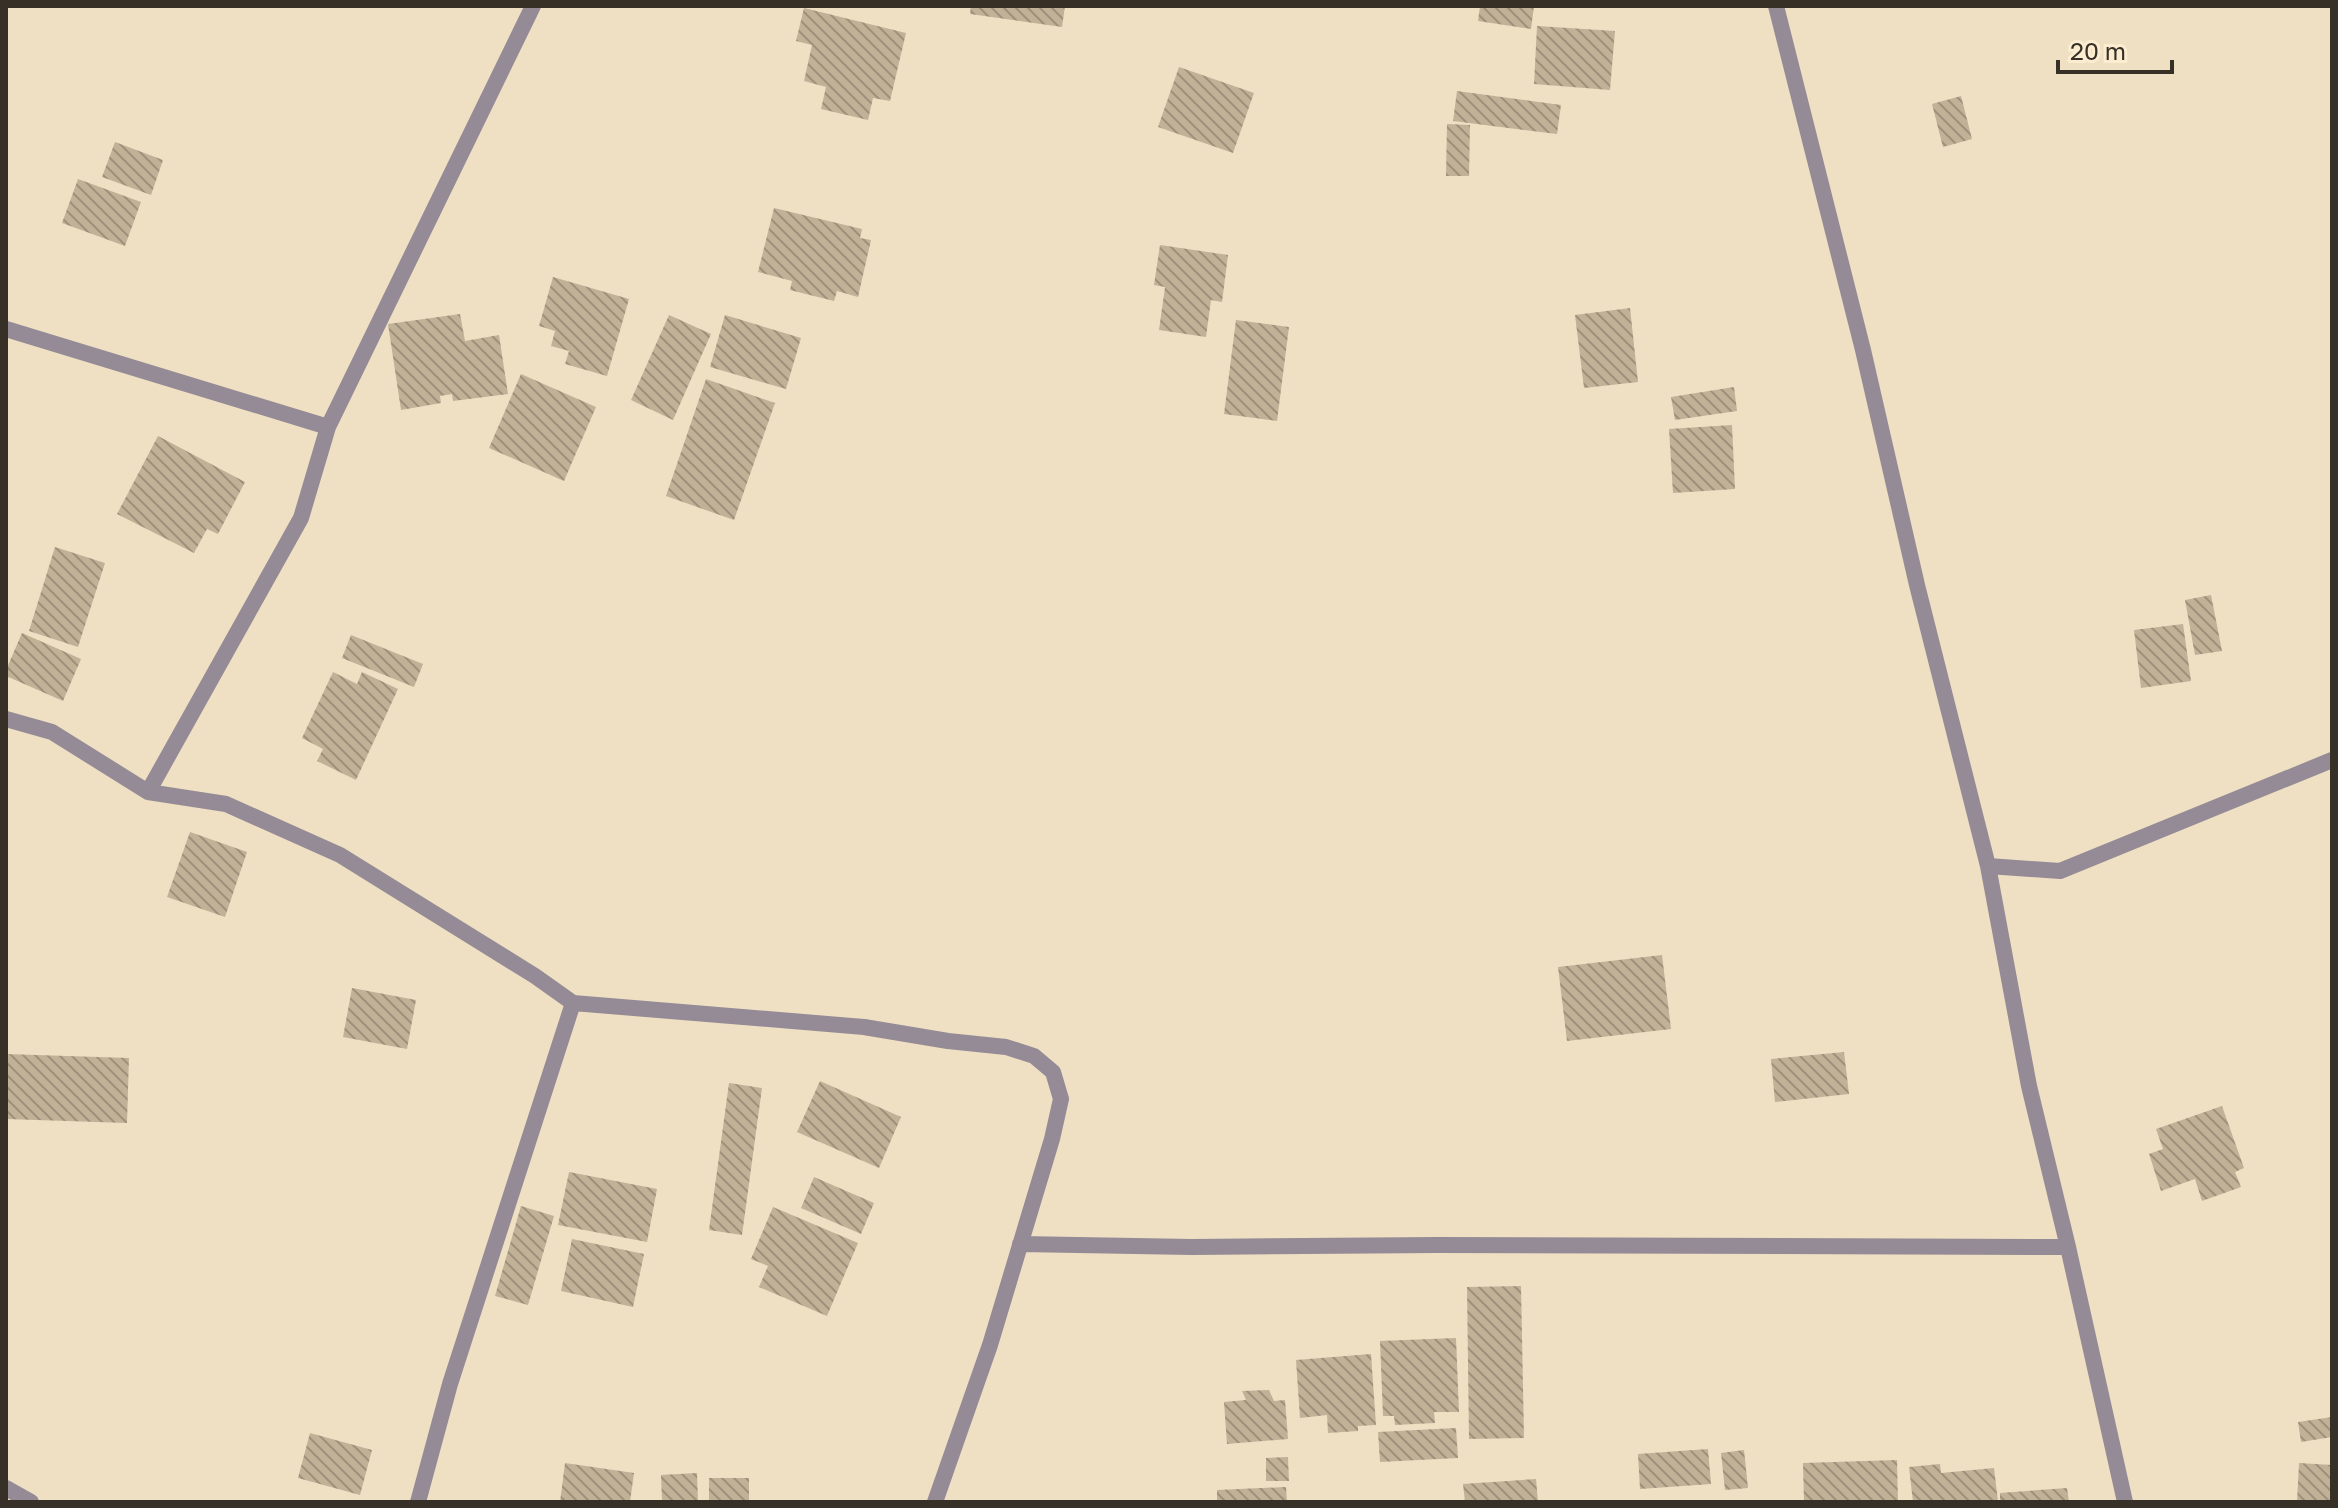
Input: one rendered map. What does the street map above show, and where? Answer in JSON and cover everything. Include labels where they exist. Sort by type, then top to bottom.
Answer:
[{"type":"street","points":[[148,792],[301,518],[328,427],[533,6]]},
{"type":"street","points":[[1776,6],[1988,866],[2029,1086],[2125,1502]]},
{"type":"street","points":[[6,329],[328,427]]},
{"type":"street","points":[[6,719],[52,732],[148,792],[226,804],[340,855],[535,976],[573,1003],[864,1027],[1006,1047],[1034,1056],[1053,1072],[1061,1099],[1052,1139],[990,1345],[935,1502]]},
{"type":"street","points":[[1988,866],[2060,871],[2332,760]]},
{"type":"street","points":[[418,1502],[450,1384],[573,1003]]},
{"type":"street","points":[[1020,1244],[1192,1247],[2068,1247]]},
{"type":"street","points":[[6,1488],[31,1502]]},
{"type":"building","points":[[971,6],[1065,6],[1062,27],[970,14]]},
{"type":"building","points":[[1480,6],[1534,6],[1531,29],[1478,21]]},
{"type":"building","points":[[804,8],[906,33],[890,101],[873,98],[868,120],[821,109],[826,87],[804,81],[812,45],[796,41]]},
{"type":"building","points":[[1537,26],[1615,31],[1610,90],[1534,84]]},
{"type":"building","points":[[1179,67],[1254,93],[1233,153],[1158,127]]},
{"type":"building","points":[[1457,91],[1561,105],[1557,134],[1453,121]]},
{"type":"building","points":[[1961,96],[1972,139],[1943,147],[1932,104]]},
{"type":"building","points":[[1447,124],[1470,125],[1469,176],[1446,176]]},
{"type":"building","points":[[115,142],[163,160],[151,195],[102,177]]},
{"type":"building","points":[[78,179],[141,202],[125,246],[62,223]]},
{"type":"building","points":[[774,208],[862,229],[860,238],[871,240],[858,297],[837,291],[834,301],[790,290],[792,281],[758,272]]},
{"type":"building","points":[[1160,245],[1228,255],[1222,302],[1211,300],[1206,337],[1159,330],[1165,287],[1154,285]]},
{"type":"building","points":[[553,277],[629,299],[607,376],[565,364],[569,351],[551,346],[555,331],[539,326]]},
{"type":"building","points":[[1630,308],[1638,382],[1584,388],[1575,315]]},
{"type":"building","points":[[460,314],[465,341],[499,335],[508,394],[453,401],[452,394],[440,396],[441,403],[401,410],[388,324]]},
{"type":"building","points":[[669,315],[711,334],[673,420],[631,400]]},
{"type":"building","points":[[725,315],[801,338],[786,389],[710,367]]},
{"type":"building","points":[[1236,320],[1289,327],[1277,421],[1224,414]]},
{"type":"building","points":[[521,374],[596,407],[564,481],[489,448]]},
{"type":"building","points":[[706,379],[775,403],[734,520],[666,496]]},
{"type":"building","points":[[1734,387],[1737,411],[1675,420],[1671,397]]},
{"type":"building","points":[[1732,425],[1735,489],[1673,493],[1669,429]]},
{"type":"building","points":[[158,436],[245,482],[218,534],[207,529],[194,553],[117,514]]},
{"type":"building","points":[[55,547],[105,563],[78,647],[29,631]]},
{"type":"building","points":[[2211,595],[2222,651],[2195,655],[2185,600]]},
{"type":"building","points":[[2183,624],[2191,681],[2141,688],[2134,630]]},
{"type":"building","points":[[22,633],[81,659],[63,701],[6,676]]},
{"type":"building","points":[[351,635],[423,664],[414,687],[342,658]]},
{"type":"building","points":[[333,672],[357,684],[362,672],[398,689],[356,780],[317,761],[323,749],[302,738]]},
{"type":"building","points":[[190,832],[247,852],[225,917],[167,897]]},
{"type":"building","points":[[1662,955],[1671,1029],[1567,1041],[1558,967]]},
{"type":"building","points":[[352,988],[416,1000],[407,1049],[343,1037]]},
{"type":"building","points":[[1844,1052],[1849,1094],[1775,1102],[1771,1059]]},
{"type":"building","points":[[6,1054],[129,1058],[127,1123],[6,1119]]},
{"type":"building","points":[[820,1081],[901,1117],[879,1168],[797,1132]]},
{"type":"building","points":[[729,1083],[762,1088],[742,1235],[709,1230]]},
{"type":"building","points":[[2222,1106],[2244,1168],[2235,1172],[2241,1187],[2202,1201],[2195,1179],[2161,1191],[2149,1154],[2163,1149],[2156,1129]]},
{"type":"building","points":[[569,1172],[657,1189],[647,1242],[558,1225]]},
{"type":"building","points":[[814,1177],[874,1203],[861,1234],[801,1208]]},
{"type":"building","points":[[521,1206],[554,1216],[528,1305],[495,1296]]},
{"type":"building","points":[[773,1207],[858,1243],[827,1316],[759,1287],[768,1266],[751,1259]]},
{"type":"building","points":[[572,1239],[644,1254],[633,1307],[561,1291]]},
{"type":"building","points":[[1521,1286],[1524,1438],[1469,1439],[1467,1287]]},
{"type":"building","points":[[1456,1338],[1459,1412],[1434,1412],[1435,1423],[1395,1425],[1394,1416],[1383,1416],[1380,1341]]},
{"type":"building","points":[[1371,1354],[1376,1425],[1358,1426],[1358,1431],[1328,1433],[1327,1415],[1300,1418],[1296,1360]]},
{"type":"building","points":[[1269,1390],[1274,1401],[1285,1400],[1288,1439],[1227,1444],[1224,1402],[1246,1400],[1242,1391]]},
{"type":"building","points":[[2332,1417],[2332,1437],[2301,1442],[2298,1422]]},
{"type":"building","points":[[1456,1428],[1458,1458],[1380,1462],[1378,1432]]},
{"type":"building","points":[[310,1433],[372,1450],[360,1495],[298,1478]]},
{"type":"building","points":[[1708,1449],[1711,1484],[1640,1489],[1638,1454]]},
{"type":"building","points":[[1744,1450],[1748,1488],[1725,1490],[1721,1453]]},
{"type":"building","points":[[1288,1457],[1289,1481],[1266,1481],[1266,1458]]},
{"type":"building","points":[[1897,1460],[1898,1502],[1804,1502],[1803,1463]]},
{"type":"building","points":[[565,1463],[634,1473],[630,1502],[560,1502]]},
{"type":"building","points":[[2299,1463],[2332,1465],[2332,1502],[2297,1502]]},
{"type":"building","points":[[1940,1464],[1941,1473],[1994,1468],[1998,1502],[1913,1502],[1909,1467]]},
{"type":"building","points":[[697,1473],[698,1502],[662,1502],[661,1475]]},
{"type":"building","points":[[709,1478],[749,1478],[749,1502],[709,1502]]},
{"type":"building","points":[[1536,1479],[1538,1502],[1465,1502],[1463,1484]]},
{"type":"building","points":[[1286,1487],[1287,1502],[1217,1502],[1217,1490]]},
{"type":"building","points":[[2067,1488],[2069,1502],[2000,1502],[2000,1493]]}]
